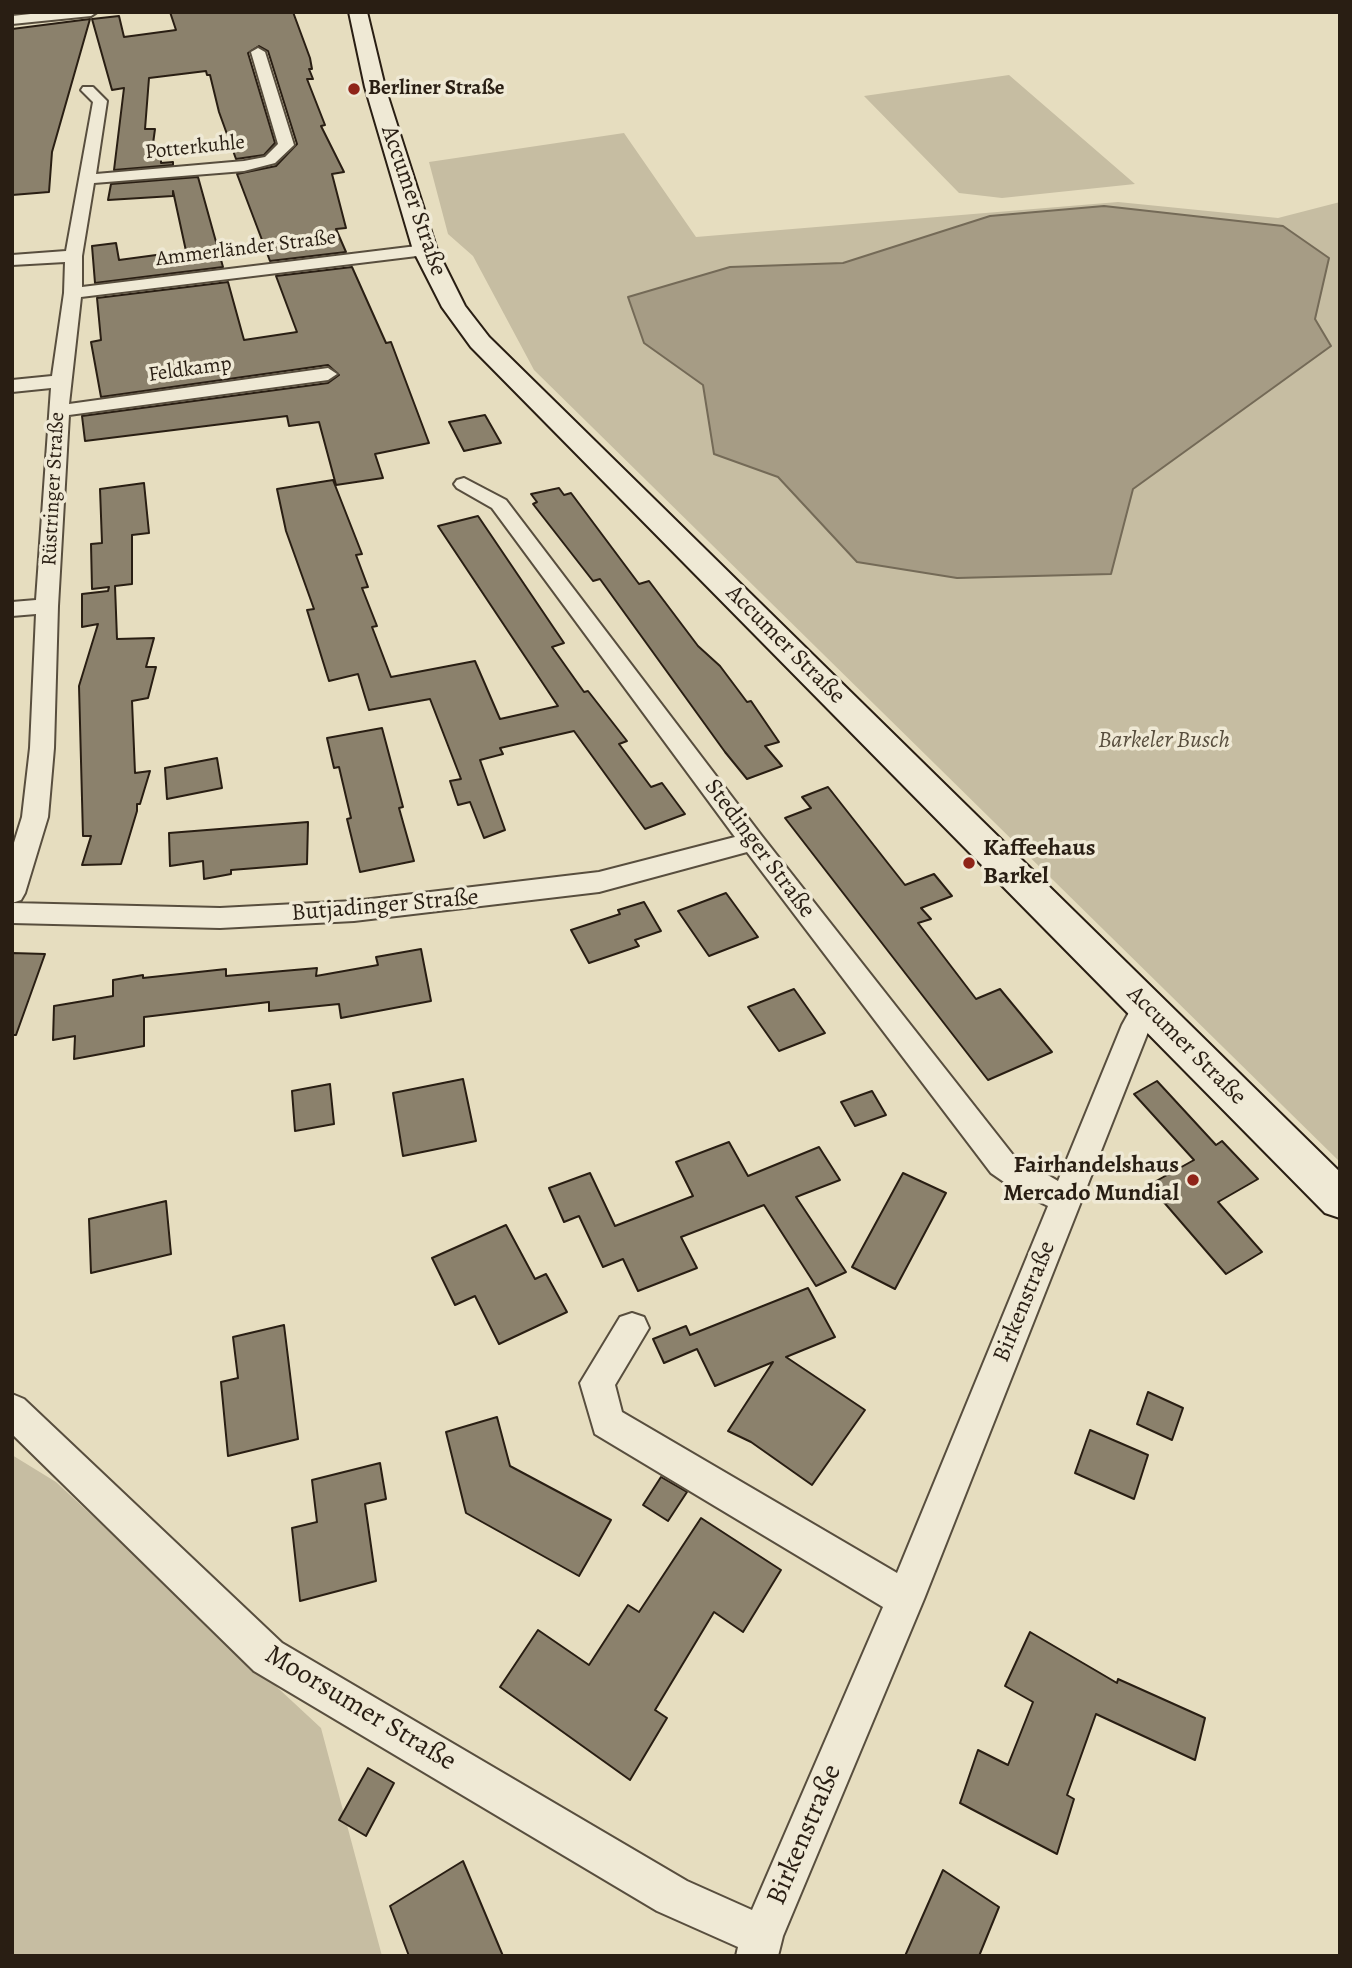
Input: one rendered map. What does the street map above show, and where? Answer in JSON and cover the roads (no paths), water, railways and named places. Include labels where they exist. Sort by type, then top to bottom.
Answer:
[{"type":"street","points":[[12,20],[91,12]]},
{"type":"street","name":"Accumer Straße","points":[[358,12],[375,87],[425,250],[454,307],[480,342],[1340,1200]]},
{"type":"street","name":"Potterkuhle","points":[[89,179],[244,166],[270,160],[286,145],[258,52]]},
{"type":"street","name":"Rüstringer Straße","points":[[12,893],[35,817],[42,748],[47,606],[61,381],[74,293],[74,257],[100,101],[88,90]]},
{"type":"street","name":"Ammerländer Straße","points":[[74,293],[425,250]]},
{"type":"street","points":[[12,260],[74,257]]},
{"type":"street","name":"Feldkamp","points":[[59,411],[328,374]]},
{"type":"street","points":[[12,386],[61,381]]},
{"type":"street","name":"Stedinger Straße","points":[[464,484],[499,504],[752,841],[1002,1164],[1028,1182],[1066,1200]]},
{"type":"street","points":[[12,609],[47,606]]},
{"type":"street","name":"Butjadinger Straße","points":[[12,913],[220,918],[354,911],[599,882],[720,852],[752,841]]},
{"type":"street","name":"Birkenstraße","points":[[760,1946],[905,1599],[1136,1025],[1147,1006]]},
{"type":"street","points":[[632,1328],[597,1383],[607,1422],[905,1599]]},
{"type":"street","name":"Moorsumer Straße","points":[[12,1410],[268,1657],[760,1946]]},
{"type":"place","name":"Berliner Straße","points":[[354,89]]},
{"type":"place","name":"Kaffeehaus Barkel","points":[[969,863]]},
{"type":"place","name":"Fairhandelshaus Mercado Mundial","points":[[1193,1180]]},
{"type":"park label","name":"Barkeler Busch","points":[[1164,741]]}]
